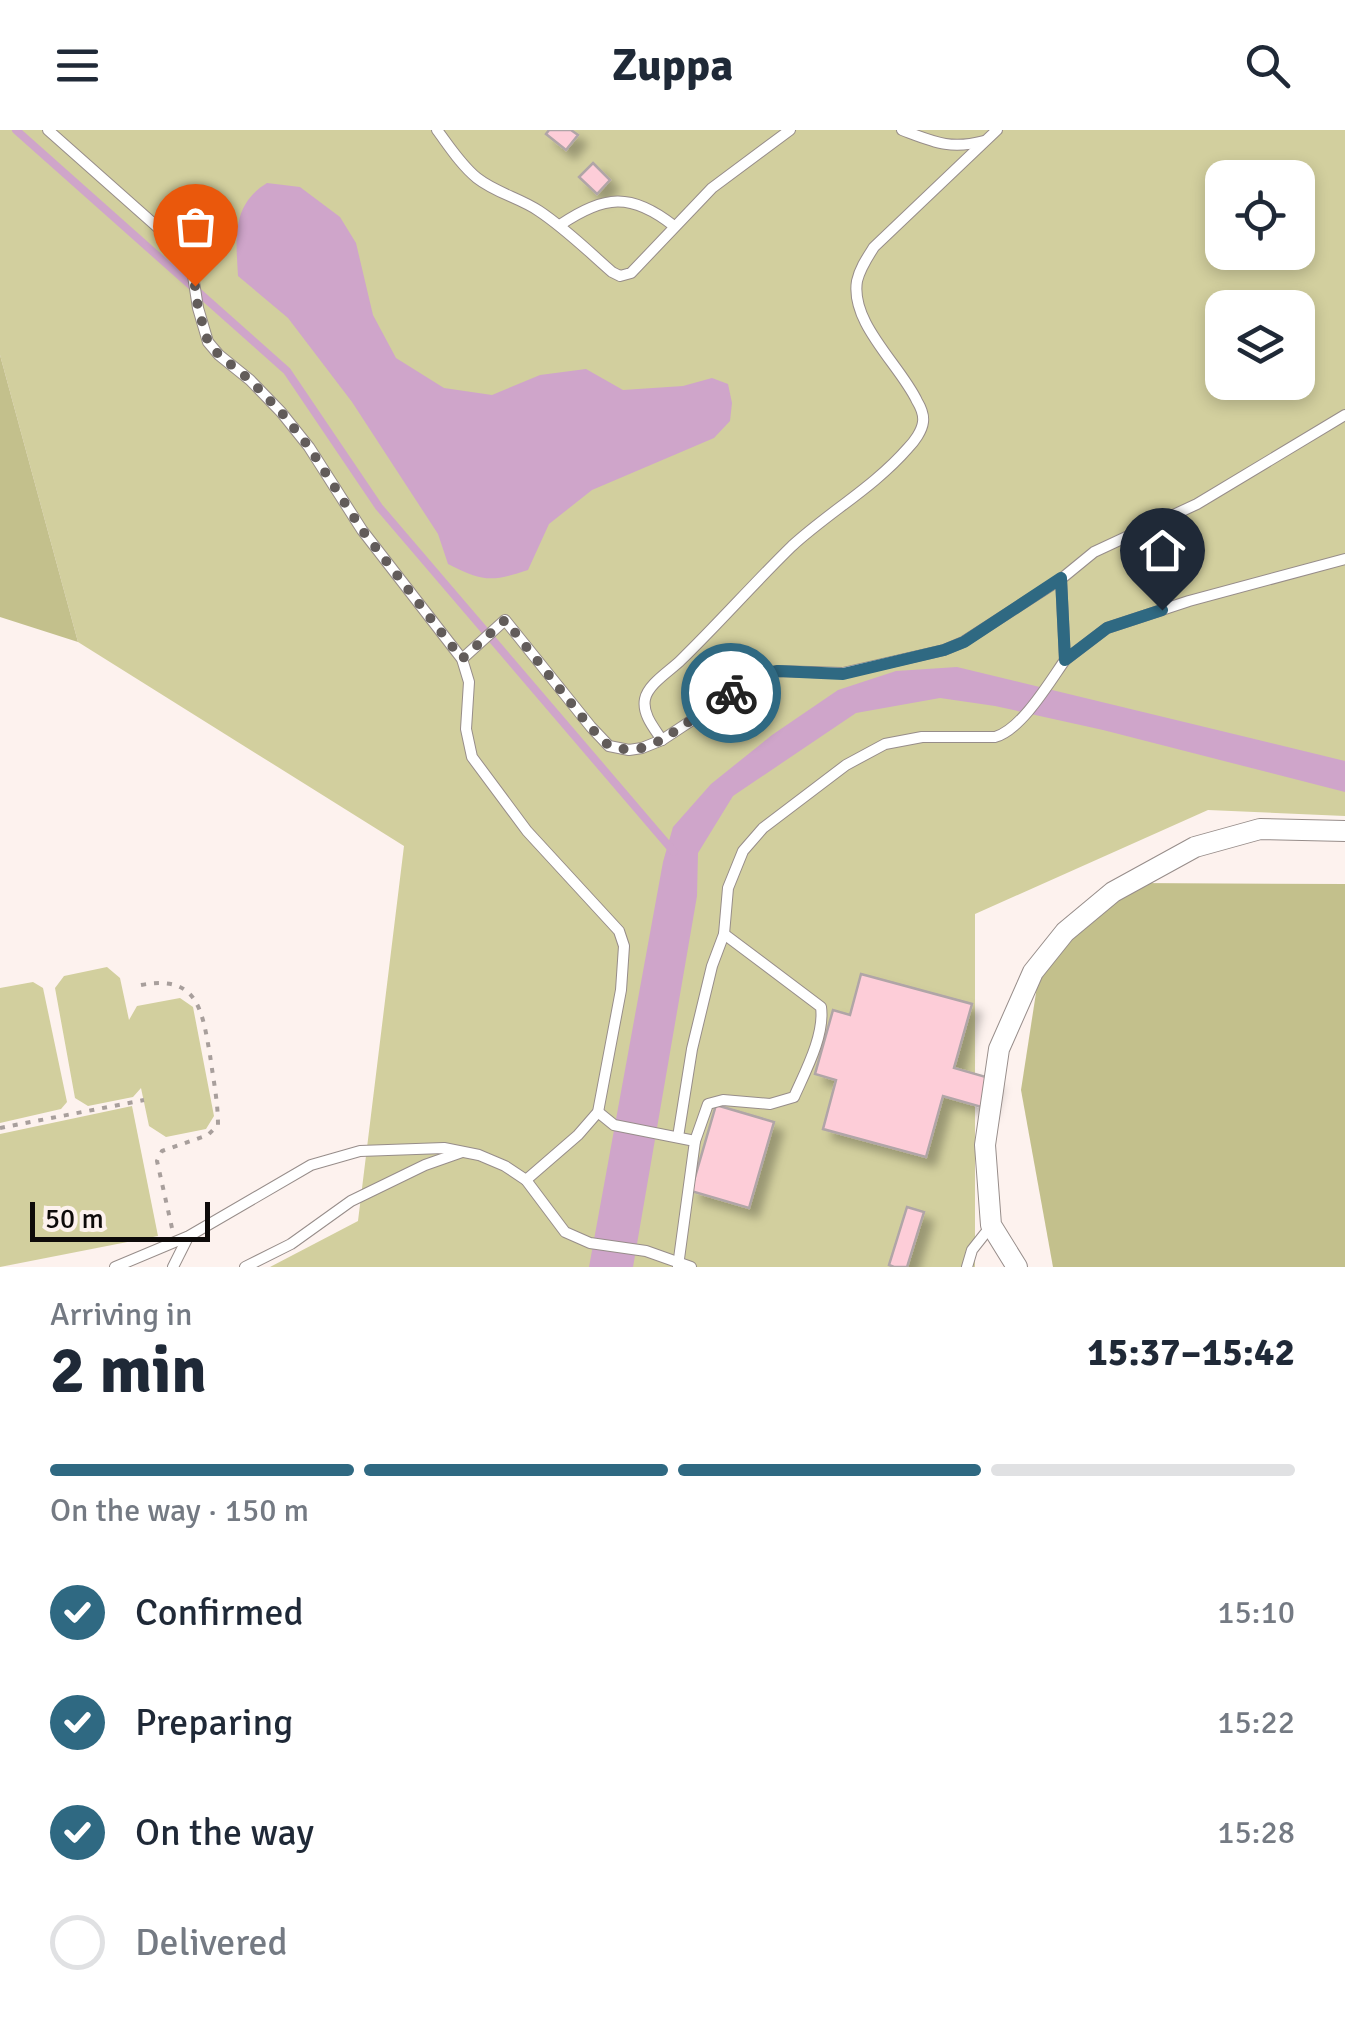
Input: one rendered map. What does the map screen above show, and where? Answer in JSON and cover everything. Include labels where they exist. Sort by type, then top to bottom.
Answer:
[{"type":"street","points":[[1017,1267],[991,1225],[985,1145],[999,1049],[1033,972],[1065,932],[1113,892],[1196,847],[1260,829],[1345,831]]},
{"type":"lane","points":[[48,130],[190,256],[208,342],[250,380],[300,435],[362,530],[462,659],[468,682],[466,729],[472,757],[527,831],[619,930],[624,946],[621,990],[598,1112],[526,1180]]},
{"type":"lane","points":[[437,130],[477,178],[534,207],[620,276],[631,273],[712,188],[790,130]]},
{"type":"lane","points":[[902,130],[949,146],[986,141]]},
{"type":"lane","points":[[662,740],[645,710],[649,690],[794,544],[874,481],[918,434],[923,422],[920,408],[910,386],[869,329],[856,285],[874,247],[997,130]]},
{"type":"lane","points":[[560,226],[595,205],[617,202],[640,204],[674,226]]},
{"type":"lane","points":[[462,659],[505,620],[609,746],[642,748],[662,740],[762,674],[843,674],[964,642],[1094,552],[1197,504],[1345,414]]},
{"type":"lane","points":[[673,1136],[712,966],[724,934],[728,888],[743,851],[764,828],[846,765],[885,744],[922,737],[1006,734],[1065,660],[1107,628],[1345,559]]},
{"type":"lane","points":[[1061,578],[1065,660]]},
{"type":"lane","points":[[678,1264],[695,1141],[708,1104],[723,1100],[770,1104],[794,1097],[809,1064],[822,1018],[820,1007],[724,934]]},
{"type":"lane","points":[[598,1112],[614,1125],[695,1141]]},
{"type":"lane","points":[[116,1267],[189,1236],[311,1166],[360,1151],[444,1148],[505,1166],[526,1180],[565,1232],[590,1243],[646,1251],[691,1267]]},
{"type":"lane","points":[[244,1267],[291,1244],[352,1200],[463,1152]]},
{"type":"lane","points":[[967,1267],[972,1250],[991,1225]]},
{"type":"lane","points":[[174,1267],[189,1236]]},
{"type":"path","points":[[140,985],[154,982],[182,988],[194,997],[203,1012],[218,1106],[218,1125],[208,1135],[162,1151],[156,1162],[175,1242]]},
{"type":"path","points":[[0,1128],[144,1100]]},
{"type":"shaded area","points":[[0,130],[1345,130],[1345,816],[1208,810],[975,914],[975,1267],[270,1267],[358,1221],[404,846],[78,642],[0,355]]},
{"type":"shaded area","points":[[267,183],[300,187],[340,217],[356,243],[373,315],[396,358],[444,388],[492,395],[540,375],[586,369],[623,390],[683,386],[712,378],[728,384],[730,421],[714,438],[592,490],[549,524],[528,570],[488,578],[448,564],[438,534],[352,402],[288,318],[238,276],[241,212]]},
{"type":"shaded area","points":[[0,355],[78,642],[0,617]]},
{"type":"shaded area","points":[[957,667],[1345,761],[1345,792],[995,706],[940,698],[856,713],[733,796],[698,853],[697,896],[633,1267],[589,1267],[663,862],[673,827],[711,784],[772,735],[838,690],[896,671]]},
{"type":"shaded area","points":[[1131,883],[1345,884],[1345,1267],[1053,1267],[1021,1090],[1044,941]]},
{"type":"shaded area","points":[[107,967],[120,978],[129,1020],[137,1006],[180,998],[193,1007],[214,1116],[206,1129],[166,1137],[149,1126],[141,1088],[133,1097],[88,1106],[75,1098],[55,988],[64,976]]},
{"type":"shaded area","points":[[33,982],[43,988],[67,1102],[61,1109],[0,1123],[0,988]]},
{"type":"shaded area","points":[[132,1106],[158,1236],[0,1267],[0,1134]]},
{"type":"building","points":[[549,130],[571,130],[578,135],[566,150],[546,134]]},
{"type":"building","points":[[593,163],[610,180],[597,194],[579,177]]},
{"type":"building","points":[[861,974],[972,1004],[954,1068],[993,1079],[985,1108],[943,1096],[926,1157],[823,1129],[836,1080],[815,1074],[833,1010],[850,1015]]},
{"type":"building","points":[[716,1105],[774,1122],[749,1208],[691,1191]]},
{"type":"building","points":[[907,1207],[924,1212],[907,1267],[894,1267],[889,1265]]},
{"type":"waterway","points":[[16,130],[287,371],[379,507],[674,852]]},
{"type":"way so far","points":[[195,286],[208,342],[281,412],[309,447],[362,530],[462,659],[505,620],[590,727],[609,746],[629,750],[662,740],[731,693]]},
{"type":"route","points":[[731,693],[762,674],[843,674],[944,650],[964,642],[1061,578],[1065,660],[1107,628],[1162,610]]}]
